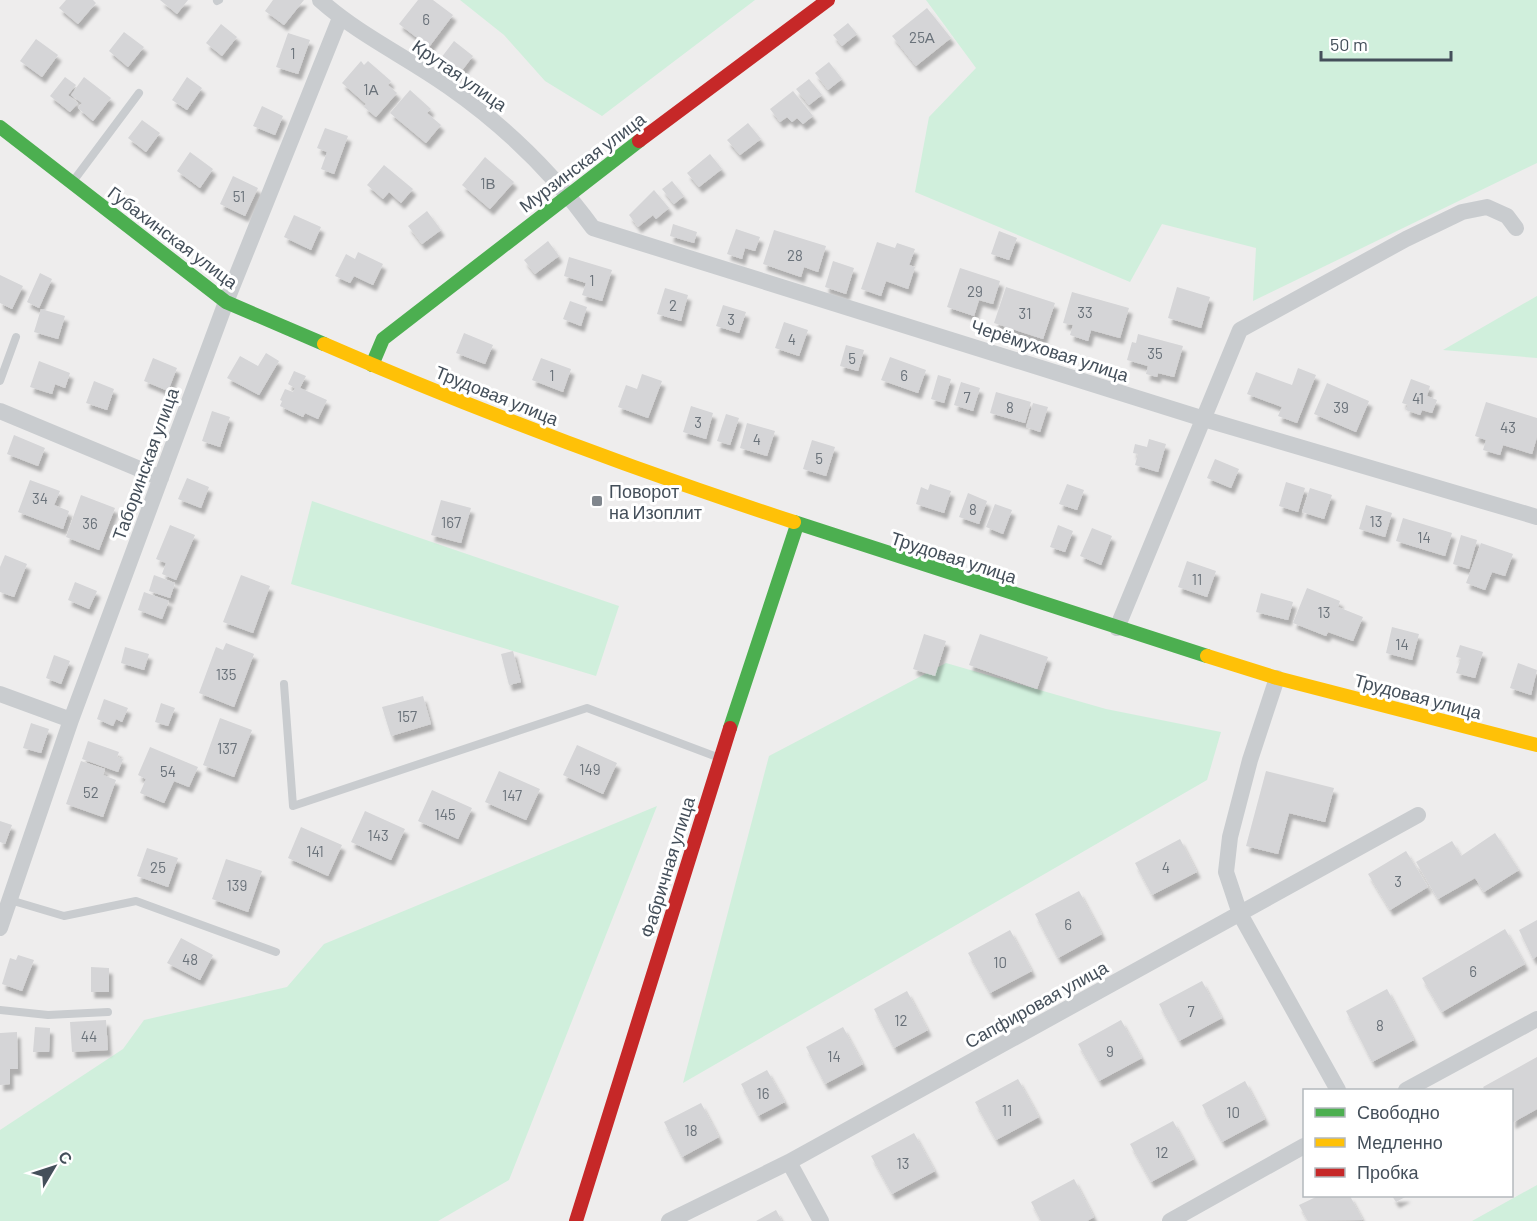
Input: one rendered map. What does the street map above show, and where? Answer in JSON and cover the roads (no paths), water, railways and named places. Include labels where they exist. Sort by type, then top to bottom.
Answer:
[{"type":"main road","name":"Мурзинская улица","points":[[372,365],[383,339],[568,194],[828,0]]},
{"type":"main road","name":"Губахинская улица","points":[[0,127],[226,302],[372,365]]},
{"type":"main road","name":"Трудовая улица","points":[[372,365],[656,477],[797,525],[1277,678],[1537,745]]},
{"type":"main road","name":"Фабричная улица","points":[[576,1221],[720,758],[797,525]]},
{"type":"street","name":"Крутая улица","points":[[320,0],[340,18],[450,87],[510,135],[568,194]]},
{"type":"street","name":"Таборинская улица","points":[[0,928],[5,897],[226,302],[340,18]]},
{"type":"street","name":"Черёмуховая улица","points":[[568,194],[592,228],[1204,419],[1537,518]]},
{"type":"street","points":[[1117,628],[1240,330],[1406,238],[1462,212],[1487,207],[1507,216],[1516,228]]},
{"type":"street","points":[[0,411],[161,478]]},
{"type":"street","points":[[1277,678],[1250,760],[1230,837],[1227,872],[1240,914],[1337,1089]]},
{"type":"street","points":[[0,694],[71,720]]},
{"type":"street","name":"Сапфировая улица","points":[[669,1221],[789,1162],[1418,814]]},
{"type":"street","points":[[1408,1089],[1537,1019]]},
{"type":"street","points":[[1170,1221],[1303,1147]]},
{"type":"street","points":[[789,1162],[821,1221]]},
{"type":"lane","points":[[72,183],[139,93]]},
{"type":"lane","points":[[0,381],[16,337]]},
{"type":"lane","points":[[284,684],[293,806],[587,708],[720,758]]},
{"type":"lane","points":[[5,897],[64,916],[136,901],[276,952]]},
{"type":"lane","points":[[0,1010],[48,1015],[108,1012]]},
{"type":"place","name":"Поворот на Изоплит","points":[[597,501]]}]
